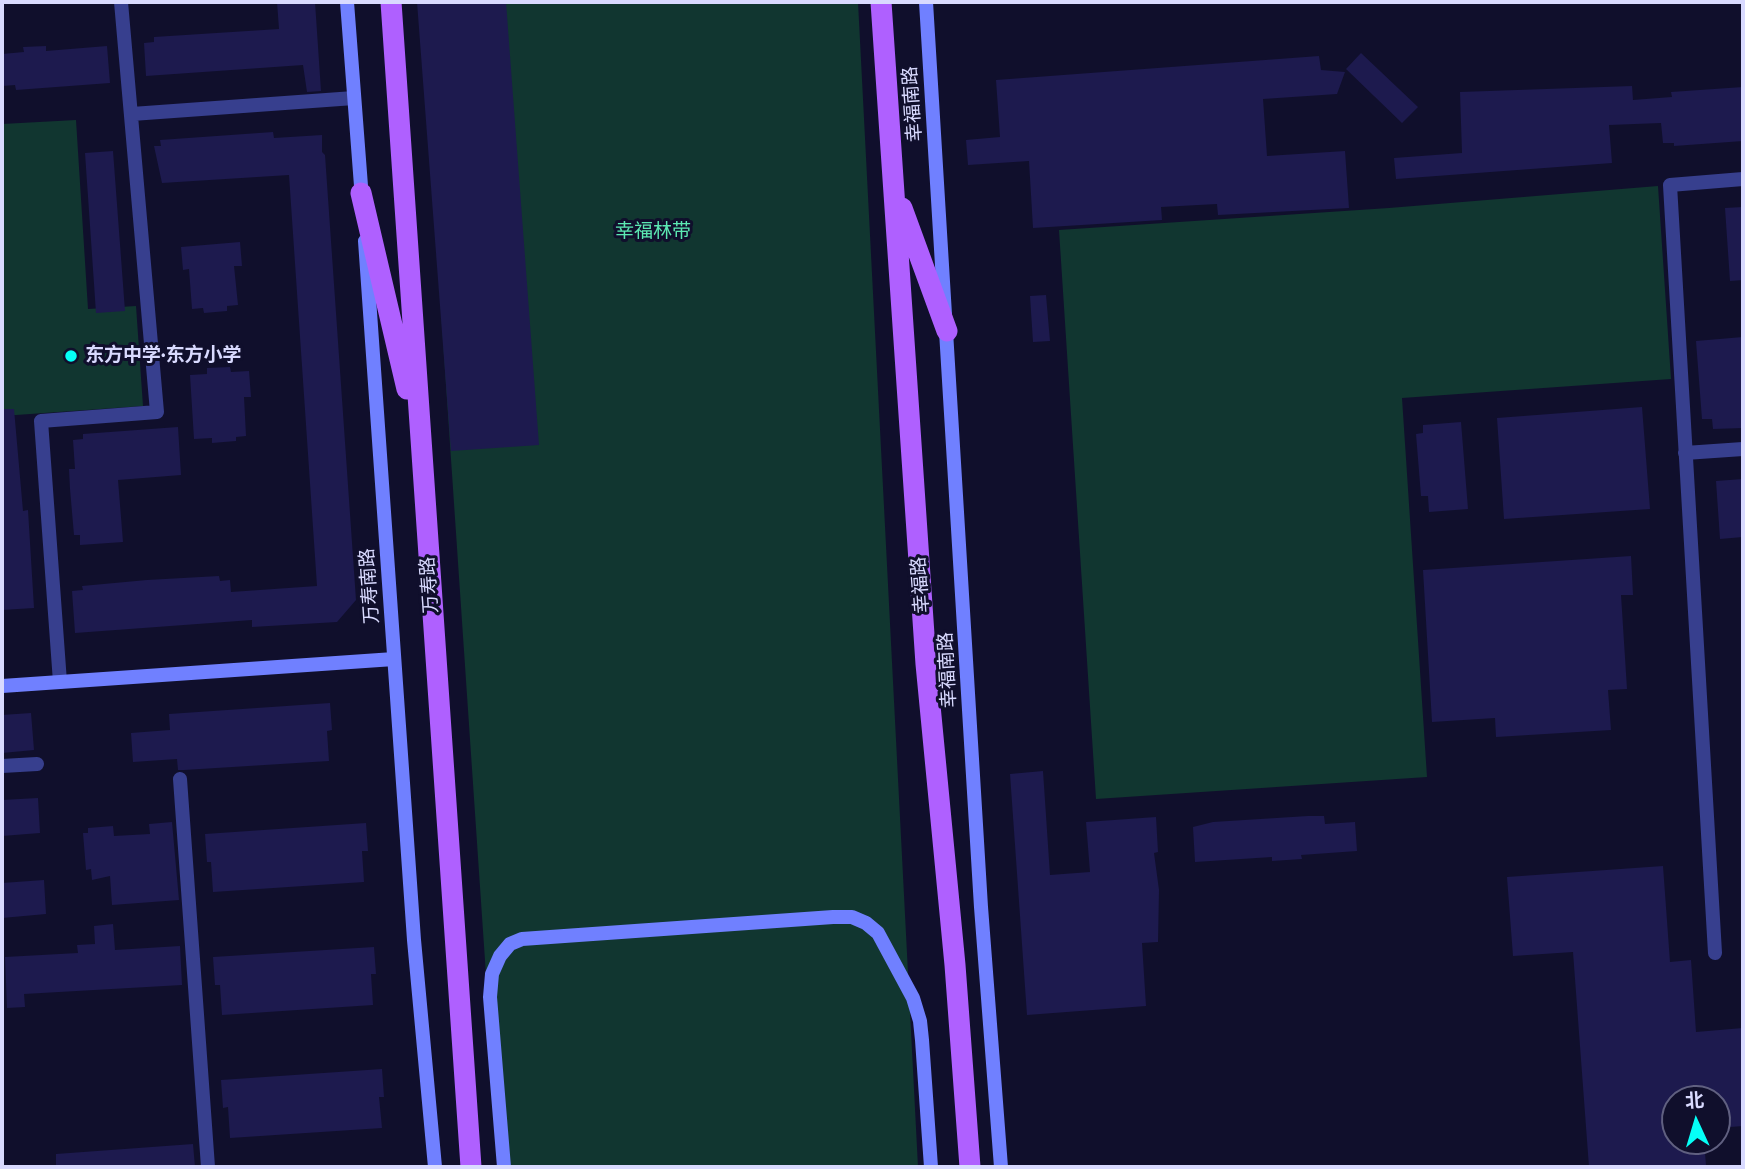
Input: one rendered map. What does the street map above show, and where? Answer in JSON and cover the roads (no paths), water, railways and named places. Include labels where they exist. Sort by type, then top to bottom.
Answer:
[{"type":"main road","name":"万寿南路","points":[[347,2],[414,940],[435,1167]]},
{"type":"main road","name":"万寿路","points":[[391,2],[471,1167]]},
{"type":"main road","name":"幸福路","points":[[881,2],[926,664],[955,965],[970,1167]]},
{"type":"main road","name":"幸福南路","points":[[926,2],[981,907],[1000,1167]]},
{"type":"main road","points":[[894,184],[947,331]]},
{"type":"main road","points":[[361,193],[421,449]]},
{"type":"main road","points":[[2,685],[394,659]]},
{"type":"main road","points":[[504,1167],[491,997],[492,974],[500,956],[510,944],[522,939],[852,917],[866,923],[878,933],[913,998],[920,1021],[931,1167]]},
{"type":"street","points":[[60,682],[41,421],[157,412],[121,2]]},
{"type":"street","points":[[132,114],[354,98]]},
{"type":"street","points":[[1716,953],[1670,184],[1743,179]]},
{"type":"street","points":[[1685,453],[1743,449]]},
{"type":"street","points":[[2,766],[37,764]]},
{"type":"street","points":[[180,779],[208,1167]]},
{"type":"place","name":"东方中学·东方小学","points":[[71,356]]},
{"type":"park label","name":"幸福林带","points":[[653,232]]}]
